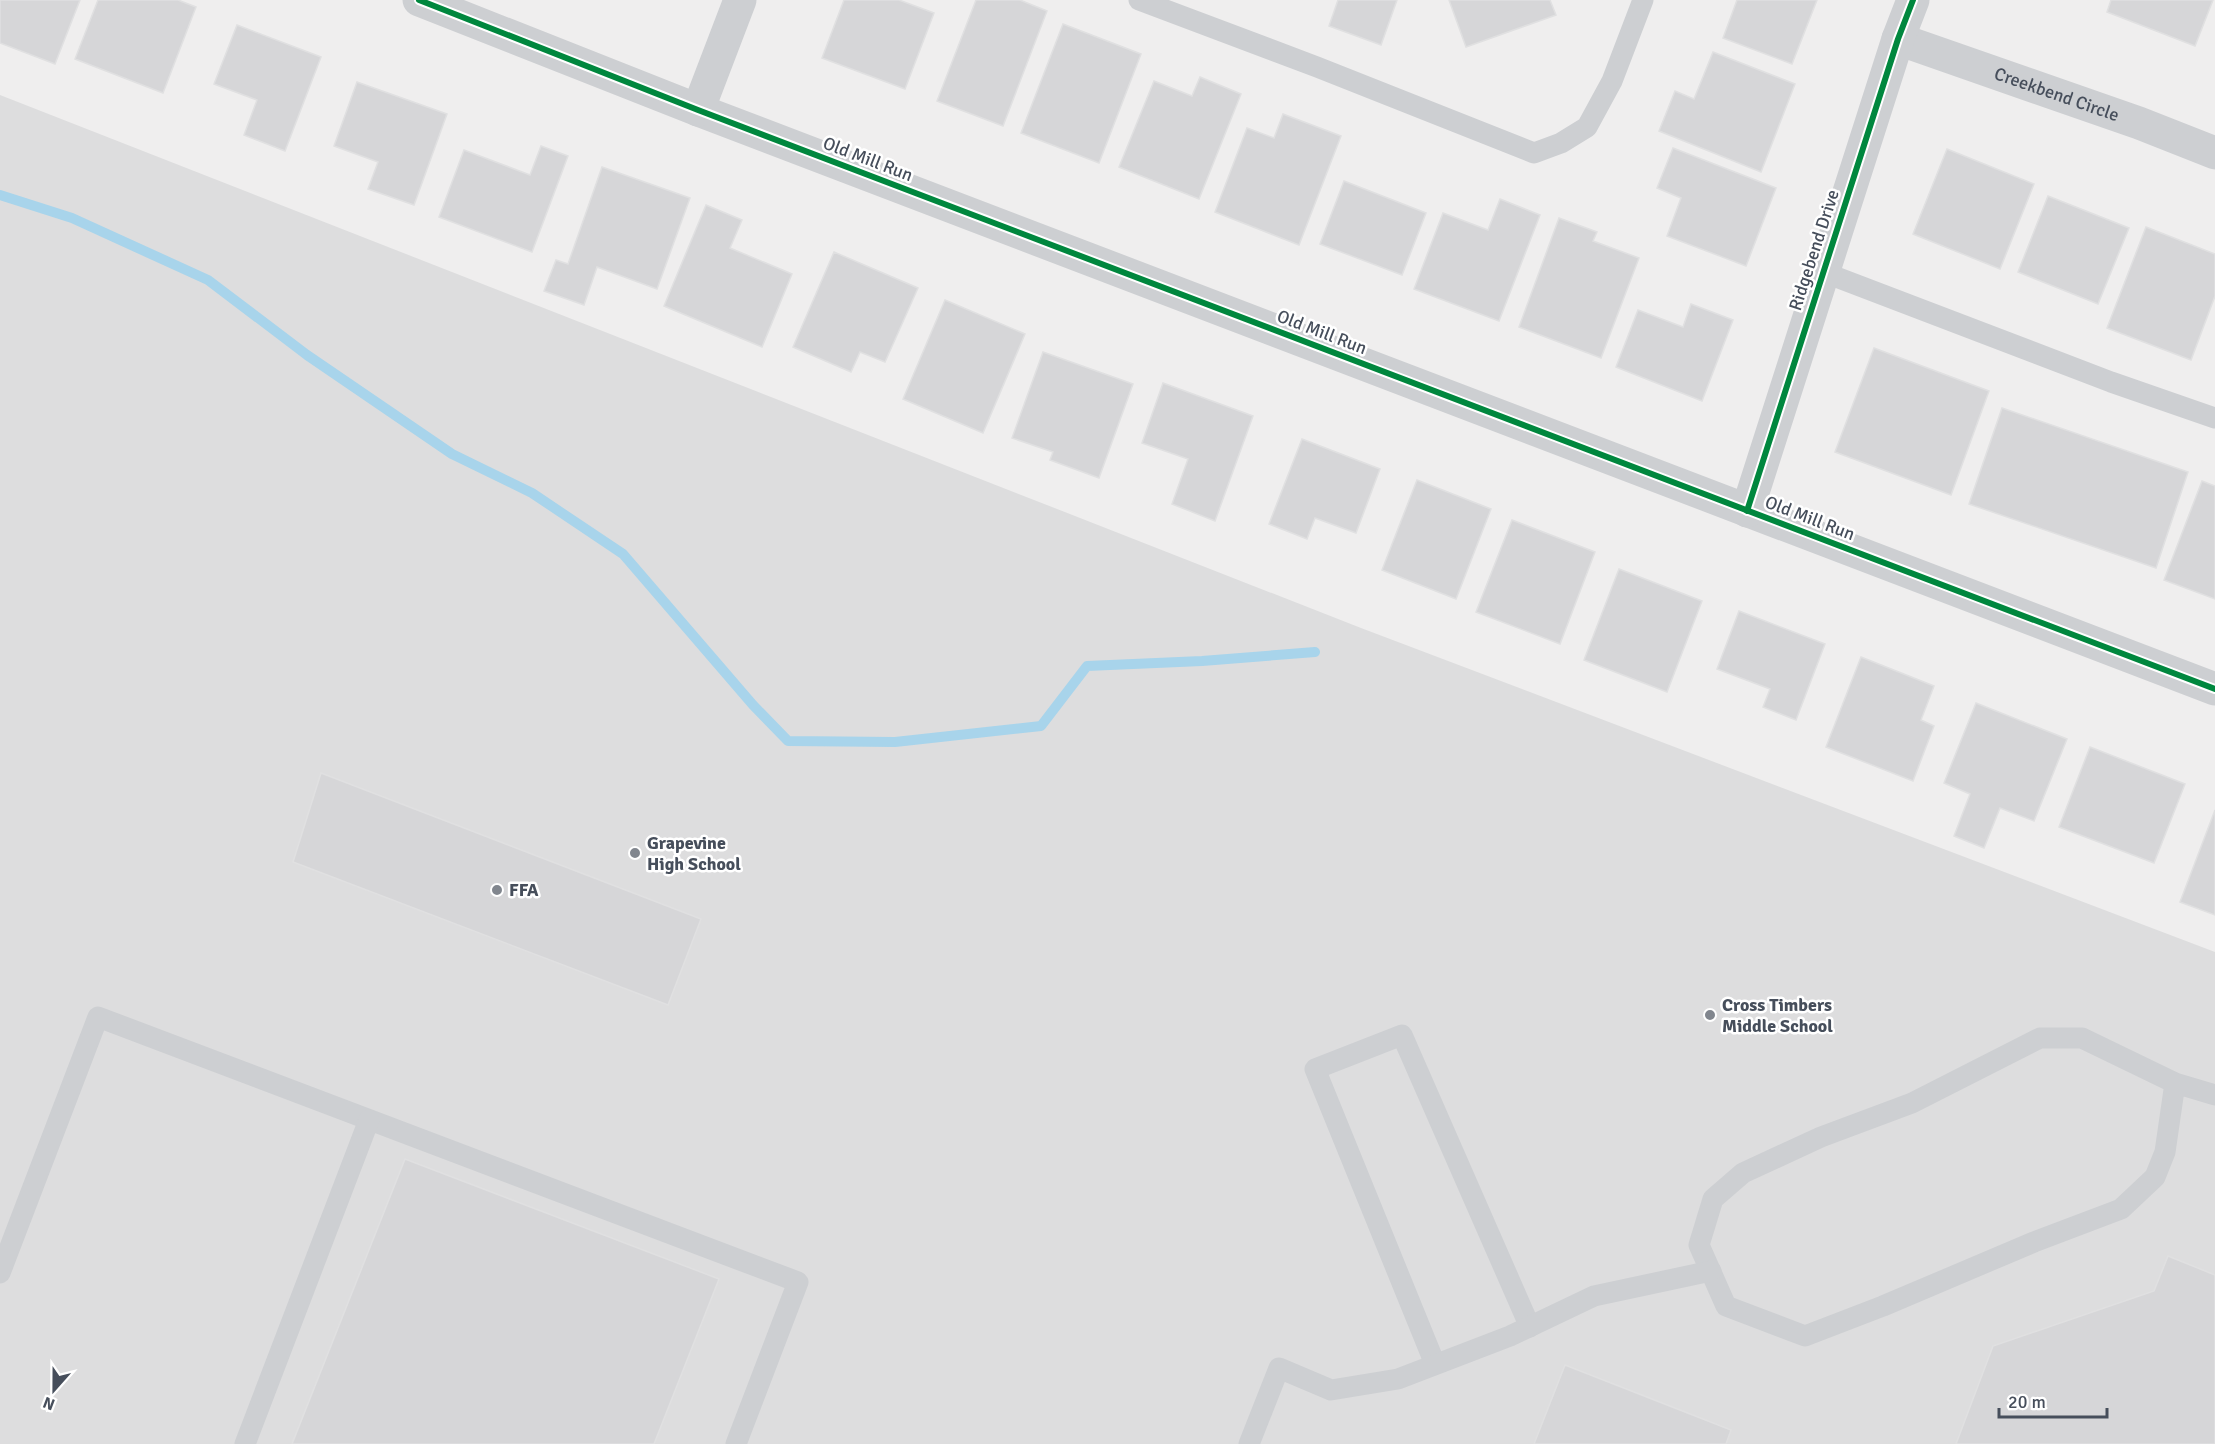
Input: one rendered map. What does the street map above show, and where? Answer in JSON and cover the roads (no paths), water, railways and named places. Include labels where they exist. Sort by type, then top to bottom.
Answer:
[{"type":"street","name":"Old Mill Run","points":[[420,0],[698,110],[2215,689]]},
{"type":"street","points":[[698,110],[740,0]]},
{"type":"street","name":"Ridgebend Drive","points":[[1747,510],[1898,39],[1913,0]]},
{"type":"street","name":"Creekbend Circle","points":[[1898,39],[2139,123],[2215,153]]},
{"type":"lane","points":[[1139,0],[1317,67],[1533,153],[1561,143],[1587,127],[1612,81],[1642,0]]},
{"type":"lane","points":[[1823,272],[2111,382],[2215,418]]},
{"type":"lane","points":[[0,1273],[98,1017],[798,1282],[736,1444]]},
{"type":"lane","points":[[1435,1364],[1315,1069],[1402,1035],[1530,1327]]},
{"type":"lane","points":[[2175,1083],[2165,1152],[2155,1177],[2121,1209],[1804,1336],[1726,1306],[1699,1245],[1713,1199],[1743,1173],[1821,1137],[1912,1103],[2040,1038],[2082,1038],[2175,1083],[2215,1095]]},
{"type":"lane","points":[[245,1444],[369,1120]]},
{"type":"lane","points":[[1249,1444],[1279,1368],[1331,1390],[1398,1379],[1530,1327],[1594,1296],[1710,1271]]},
{"type":"waterway","points":[[0,195],[72,218],[208,280],[307,355],[452,454],[532,493],[623,554],[753,705],[788,741],[895,742],[1041,726],[1087,666],[1202,661],[1315,652]]},
{"type":"place","name":"Grapevine High School","points":[[635,853]]},
{"type":"place","name":"FFA","points":[[497,890]]},
{"type":"place","name":"Cross Timbers Middle School","points":[[1710,1015]]}]
